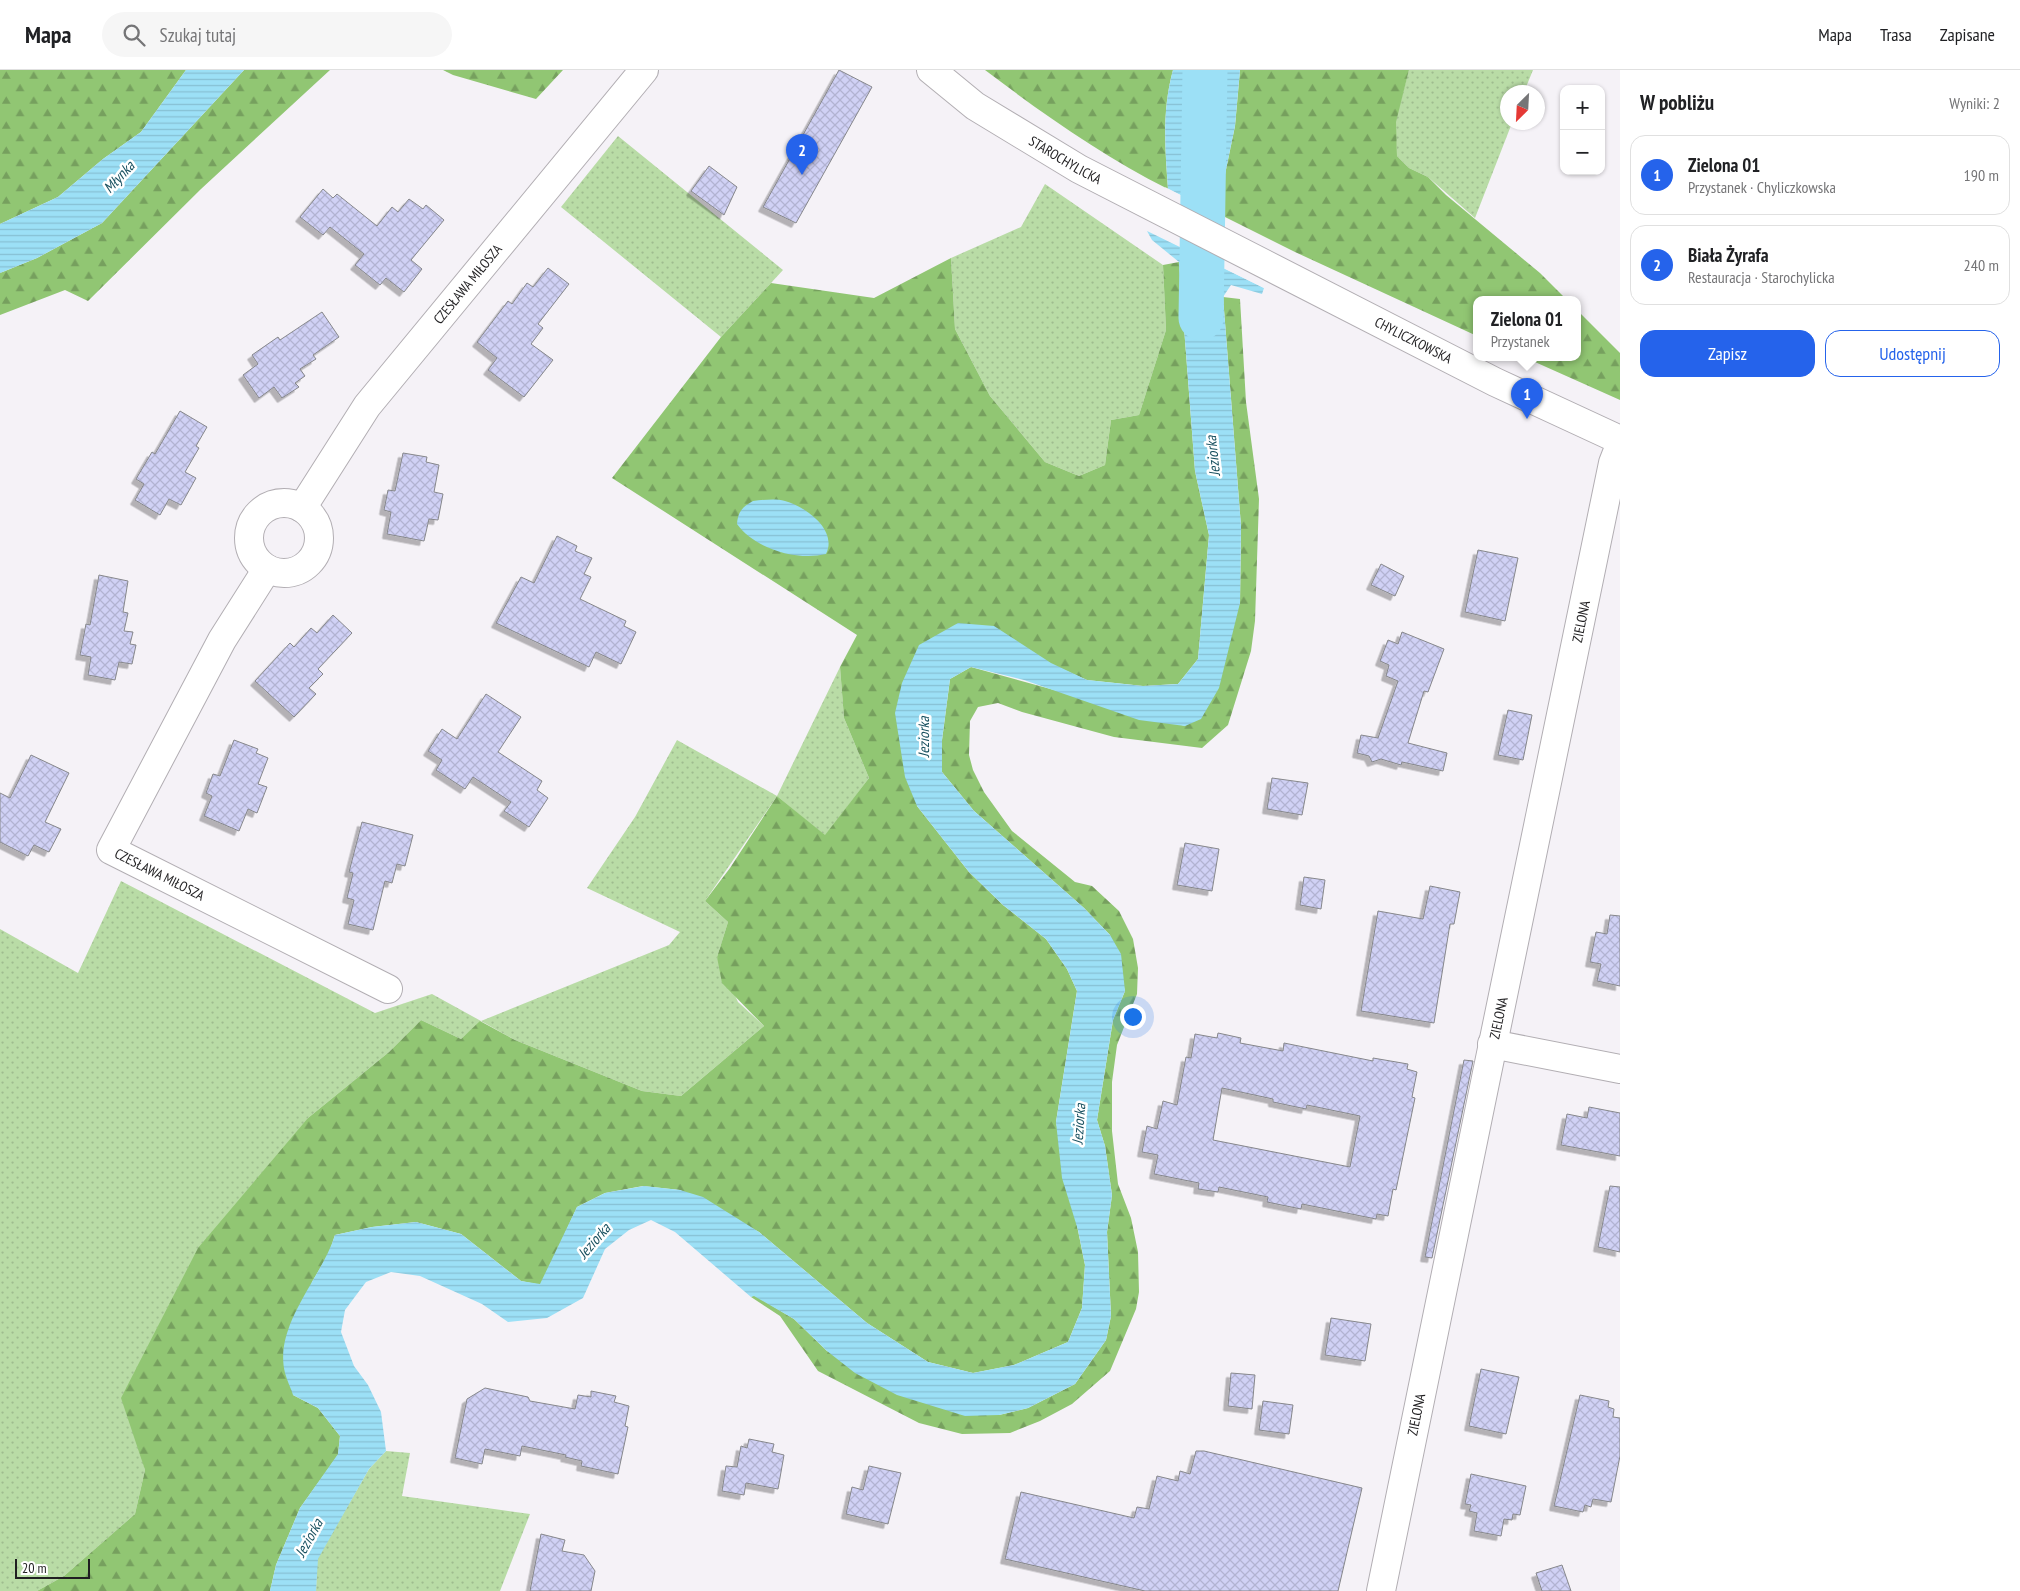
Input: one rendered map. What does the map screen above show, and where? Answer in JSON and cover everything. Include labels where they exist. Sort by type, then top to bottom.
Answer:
[{"type":"street","name":"CZESŁAWA MIŁOSZA","points":[[302,508],[367,406],[644,70]]},
{"type":"street","name":"STAROCHYLICKA","points":[[931,70],[975,106],[1079,169],[1209,236]]},
{"type":"street","name":"CHYLICZKOWSKA","points":[[1209,236],[1495,382],[1620,440]]},
{"type":"street","name":"ZIELONA","points":[[1381,1591],[1493,1042],[1528,886],[1613,463],[1620,445]]},
{"type":"street","points":[[292,504],[302,508],[318,526],[320,538],[316,554],[302,569],[291,573],[279,573],[267,569],[256,558],[249,543],[254,521],[270,506],[292,504]]},
{"type":"street","name":"CZESŁAWA MIŁOSZA","points":[[267,569],[222,640],[111,850],[388,989]]},
{"type":"street","points":[[1493,1042],[1620,1069]]},
{"type":"green space","points":[[0,70],[186,70],[141,132],[103,159],[58,197],[0,224]]},
{"type":"green space","points":[[244,70],[330,70],[201,189],[88,301],[65,290],[0,315],[0,273],[37,258],[102,223]]},
{"type":"green space","points":[[443,70],[563,70],[536,99],[453,75]]},
{"type":"green space","points":[[985,70],[1173,70],[1166,114],[1165,144],[1168,189],[1120,163],[1074,134]]},
{"type":"green space","points":[[1240,70],[1409,70],[1396,122],[1397,156],[1409,168],[1428,177],[1446,195],[1540,273],[1563,296],[1473,296],[1473,334],[1295,252],[1217,213],[1235,126]]},
{"type":"green space","points":[[1409,70],[1533,70],[1527,85],[1500,85],[1500,130],[1509,130],[1475,218],[1428,177],[1409,168],[1397,156],[1395,122]]},
{"type":"green space","points":[[618,136],[783,270],[721,337],[561,207]]},
{"type":"green space","points":[[1045,184],[1163,265],[1166,330],[1139,415],[1111,420],[1105,465],[1079,476],[1045,462],[990,396],[955,329],[951,258],[1021,227]]},
{"type":"green space","points":[[951,258],[955,329],[990,396],[1045,462],[1079,476],[1105,465],[1111,420],[1139,415],[1166,330],[1163,265],[1179,262],[1195,471],[1209,535],[1198,659],[1178,684],[1143,686],[1087,680],[958,623],[917,806],[969,872],[1003,905],[1046,939],[1067,969],[1077,991],[1056,1122],[1085,1265],[1082,1308],[1068,1342],[1014,1365],[973,1373],[928,1362],[867,1323],[759,1232],[680,1190],[643,1186],[605,1193],[577,1207],[541,1285],[521,1281],[461,1234],[416,1222],[372,1227],[335,1235],[329,1253],[312,1282],[293,1395],[318,1408],[340,1436],[338,1455],[300,1508],[276,1565],[270,1591],[37,1591],[64,1576],[135,1514],[145,1470],[121,1398],[198,1248],[308,1118],[389,1052],[421,1020],[461,1039],[480,1021],[515,1040],[642,1091],[681,1096],[764,1026],[722,983],[717,957],[728,922],[705,901],[730,868],[777,796],[825,835],[869,778],[844,718],[840,667],[857,635],[612,478],[721,337],[771,283],[874,298]]},
{"type":"green space","points":[[1223,297],[1240,299],[1246,402],[1259,499],[1255,621],[1251,651],[1228,725],[1202,748],[1114,737],[1022,712],[998,703],[978,707],[970,721],[969,755],[973,770],[984,792],[1012,831],[1075,882],[1092,886],[1119,911],[1133,939],[1138,968],[1137,994],[1117,1045],[1112,1082],[1112,1131],[1118,1184],[1131,1218],[1138,1252],[1139,1292],[1136,1309],[1110,1371],[1072,1404],[1040,1421],[1010,1433],[962,1434],[919,1423],[818,1371],[780,1316],[751,1297],[754,1295],[794,1319],[827,1351],[999,1415],[1028,1408],[1075,1384],[1106,1340],[1111,1316],[1107,1232],[1112,1195],[1105,1146],[1097,1120],[1113,1020],[1125,991],[1110,935],[1084,908],[974,811],[942,772],[942,740],[950,679],[971,667],[1185,726],[1240,603],[1241,526]]},
{"type":"green space","points":[[1581,314],[1620,353],[1620,400],[1533,361],[1581,361]]},
{"type":"green space","points":[[840,667],[844,718],[869,778],[825,836],[777,796]]},
{"type":"green space","points":[[677,740],[777,796],[705,901],[728,922],[717,957],[738,1002],[764,1026],[681,1096],[642,1091],[515,1040],[481,1021],[669,945],[680,932],[587,888],[635,817]]},
{"type":"green space","points":[[121,881],[375,1013],[432,994],[481,1021],[461,1039],[421,1020],[389,1052],[308,1118],[137,1440],[145,1470],[135,1514],[64,1576],[37,1591],[0,1591],[0,929],[78,973]]},
{"type":"green space","points":[[386,1451],[410,1453],[402,1496],[530,1514],[500,1591],[316,1591],[317,1559],[369,1469]]},
{"type":"water","name":"Młynka","points":[[186,70],[244,70],[102,223],[37,258],[0,273],[0,224],[58,197],[103,159],[141,132]]},
{"type":"water","points":[[1173,70],[1240,70],[1235,126],[1217,213],[1168,189],[1165,144],[1166,114]]},
{"type":"water","points":[[1147,231],[1264,288],[1262,294],[1231,285],[1223,297],[1241,526],[1240,603],[1219,688],[1201,719],[1185,726],[1139,720],[1024,680],[971,667],[950,679],[942,740],[942,772],[974,811],[1084,908],[1110,935],[1121,954],[1125,991],[1113,1020],[1097,1120],[1105,1146],[1112,1195],[1107,1232],[1111,1316],[1106,1340],[1075,1384],[1028,1408],[999,1415],[965,1416],[897,1395],[855,1373],[827,1351],[794,1319],[754,1296],[751,1297],[675,1232],[651,1220],[629,1230],[605,1249],[583,1298],[547,1318],[508,1322],[482,1304],[420,1276],[391,1272],[366,1282],[345,1310],[341,1332],[354,1366],[368,1385],[381,1412],[386,1451],[369,1469],[318,1559],[316,1591],[270,1591],[276,1565],[300,1508],[338,1454],[340,1436],[318,1408],[293,1395],[285,1373],[283,1355],[286,1337],[292,1320],[329,1251],[335,1235],[372,1227],[416,1222],[461,1234],[521,1281],[540,1284],[577,1207],[605,1193],[644,1186],[680,1190],[703,1197],[759,1232],[867,1323],[928,1362],[973,1373],[1014,1365],[1068,1342],[1082,1308],[1085,1265],[1078,1230],[1062,1178],[1056,1122],[1077,991],[1067,969],[1046,939],[1003,905],[969,872],[917,806],[905,777],[895,713],[902,683],[919,645],[958,623],[994,626],[1051,663],[1087,680],[1143,686],[1178,684],[1198,659],[1209,535],[1195,471],[1179,262],[1152,240]]},
{"type":"water","points":[[781,500],[802,508],[824,528],[828,536],[829,545],[826,554],[802,556],[790,554],[777,551],[754,540],[737,524],[741,510],[753,501]]},
{"type":"pier","points":[[1165,187],[1220,215],[1216,216],[1167,191]]},
{"type":"pier","points":[[1148,228],[1265,286],[1266,289],[1145,229]]},
{"type":"building","points":[[839,70],[872,87],[796,223],[763,207]]},
{"type":"building","points":[[709,166],[737,187],[724,215],[691,191]]},
{"type":"building","points":[[323,189],[333,198],[337,194],[377,226],[392,207],[398,212],[409,199],[423,209],[426,205],[444,220],[411,260],[422,269],[404,292],[386,278],[380,285],[355,265],[364,254],[330,227],[323,235],[300,217]]},
{"type":"building","points":[[548,268],[569,284],[538,324],[543,328],[531,344],[553,360],[524,397],[488,370],[497,358],[477,342],[508,301],[512,304],[527,283],[533,287]]},
{"type":"building","points":[[322,312],[339,337],[313,355],[316,359],[300,369],[305,376],[295,383],[299,387],[282,398],[274,387],[259,398],[243,375],[258,364],[252,355],[278,337],[280,340]]},
{"type":"building","points":[[180,411],[207,427],[196,446],[199,448],[185,472],[196,478],[181,505],[169,499],[160,515],[135,500],[144,484],[136,479],[152,452],[155,454]]},
{"type":"building","points":[[403,453],[427,457],[426,462],[439,465],[434,492],[443,494],[438,520],[429,519],[424,541],[387,534],[391,512],[384,510],[388,490],[395,491]]},
{"type":"building","points":[[557,536],[577,546],[575,551],[592,558],[584,574],[591,577],[580,599],[626,621],[624,626],[636,632],[621,664],[596,652],[589,667],[496,623],[521,577],[534,583]]},
{"type":"building","points":[[1478,550],[1518,558],[1505,621],[1465,612]]},
{"type":"building","points":[[1381,564],[1404,576],[1395,596],[1371,585]]},
{"type":"building","points":[[99,575],[128,581],[123,612],[128,613],[124,631],[133,632],[130,644],[136,645],[132,664],[119,662],[115,680],[88,675],[91,657],[80,655],[86,624],[90,625]]},
{"type":"building","points":[[333,615],[352,633],[318,669],[323,674],[309,688],[316,694],[294,717],[255,681],[290,643],[294,647],[311,628],[317,633]]},
{"type":"building","points":[[1402,632],[1444,649],[1428,692],[1424,691],[1408,743],[1447,753],[1443,771],[1402,762],[1401,765],[1381,759],[1372,762],[1369,756],[1357,753],[1361,735],[1378,738],[1398,681],[1386,676],[1389,665],[1380,661],[1388,640],[1398,644]]},
{"type":"building","points":[[486,694],[521,717],[498,752],[542,781],[537,790],[548,798],[529,827],[504,811],[511,802],[473,777],[465,789],[436,770],[442,760],[428,751],[442,729],[457,739]]},
{"type":"building","points":[[1508,710],[1532,715],[1523,760],[1498,755]]},
{"type":"building","points":[[234,740],[258,749],[256,753],[268,758],[258,784],[267,787],[257,813],[248,809],[239,831],[204,816],[212,796],[206,793],[213,774],[220,776]]},
{"type":"building","points":[[31,755],[69,773],[45,822],[61,829],[49,852],[34,845],[28,856],[0,842],[0,793],[10,798]]},
{"type":"building","points":[[1272,778],[1308,783],[1302,815],[1267,809]]},
{"type":"building","points":[[362,822],[413,835],[405,866],[397,864],[392,883],[385,881],[373,930],[348,924],[354,900],[347,898],[353,873],[349,872]]},
{"type":"building","points":[[1185,843],[1219,849],[1212,891],[1177,885]]},
{"type":"building","points":[[1304,877],[1325,880],[1321,909],[1300,905]]},
{"type":"building","points":[[1430,886],[1460,892],[1454,924],[1450,924],[1434,1023],[1361,1011],[1378,911],[1423,919]]},
{"type":"building","points":[[1610,915],[1620,916],[1620,986],[1597,981],[1601,964],[1590,962],[1596,932],[1607,934]]},
{"type":"building","points":[[1218,1033],[1241,1038],[1240,1043],[1283,1051],[1284,1043],[1373,1061],[1373,1058],[1408,1064],[1407,1069],[1417,1072],[1412,1097],[1415,1098],[1396,1190],[1393,1189],[1388,1216],[1377,1214],[1376,1219],[1302,1204],[1301,1209],[1267,1202],[1268,1197],[1219,1187],[1218,1192],[1198,1189],[1199,1183],[1154,1174],[1158,1155],[1142,1152],[1147,1126],[1157,1129],[1163,1101],[1177,1105],[1186,1057],[1191,1058],[1195,1034],[1217,1038]],"holes":[[[1222,1088],[1273,1099],[1273,1102],[1306,1109],[1307,1105],[1360,1116],[1350,1167],[1213,1140]]]},
{"type":"building","points":[[1464,1060],[1473,1061],[1432,1258],[1425,1257]]},
{"type":"building","points":[[1589,1107],[1620,1113],[1620,1156],[1561,1145],[1567,1114],[1587,1118]]},
{"type":"building","points":[[1610,1186],[1620,1187],[1620,1252],[1598,1247]]},
{"type":"building","points":[[1331,1318],[1371,1324],[1365,1361],[1325,1355]]},
{"type":"building","points":[[1481,1369],[1519,1377],[1506,1434],[1469,1426]]},
{"type":"building","points":[[1231,1373],[1255,1375],[1252,1409],[1228,1406]]},
{"type":"building","points":[[485,1388],[528,1397],[530,1401],[575,1409],[578,1395],[591,1397],[591,1391],[616,1396],[614,1402],[629,1406],[625,1426],[628,1427],[618,1474],[581,1466],[582,1461],[565,1457],[566,1455],[522,1446],[520,1456],[485,1449],[482,1464],[455,1458],[467,1399]]},
{"type":"building","points":[[1580,1395],[1609,1401],[1608,1407],[1614,1409],[1613,1417],[1620,1418],[1620,1456],[1611,1502],[1593,1499],[1591,1507],[1585,1505],[1583,1512],[1554,1506]]},
{"type":"building","points":[[1263,1401],[1293,1405],[1289,1434],[1259,1430]]},
{"type":"building","points":[[749,1439],[774,1444],[772,1452],[784,1455],[778,1489],[746,1483],[744,1495],[722,1491],[726,1466],[737,1467],[741,1446],[747,1448]]},
{"type":"building","points":[[1196,1451],[1204,1451],[1362,1488],[1338,1591],[1145,1591],[1005,1559],[1021,1492],[1134,1518],[1137,1507],[1149,1509],[1157,1476],[1178,1481],[1180,1471],[1190,1474]]},
{"type":"building","points":[[869,1466],[901,1473],[888,1524],[846,1514],[852,1487],[863,1490]]},
{"type":"building","points":[[1471,1474],[1526,1486],[1520,1515],[1513,1514],[1512,1520],[1504,1519],[1501,1536],[1474,1531],[1477,1513],[1469,1511],[1471,1505],[1465,1504]]},
{"type":"building","points":[[541,1534],[565,1540],[562,1551],[584,1555],[595,1571],[591,1591],[530,1591]]},
{"type":"building","points":[[1562,1565],[1571,1591],[1542,1591],[1536,1573]]},
{"type":"waterway","name":"Jeziorka","points":[[1201,318],[1205,70]]},
{"type":"place","name":"Biała Żyrafa","points":[[802,175]]},
{"type":"place","name":"Zielona 01","points":[[1527,419]]}]
